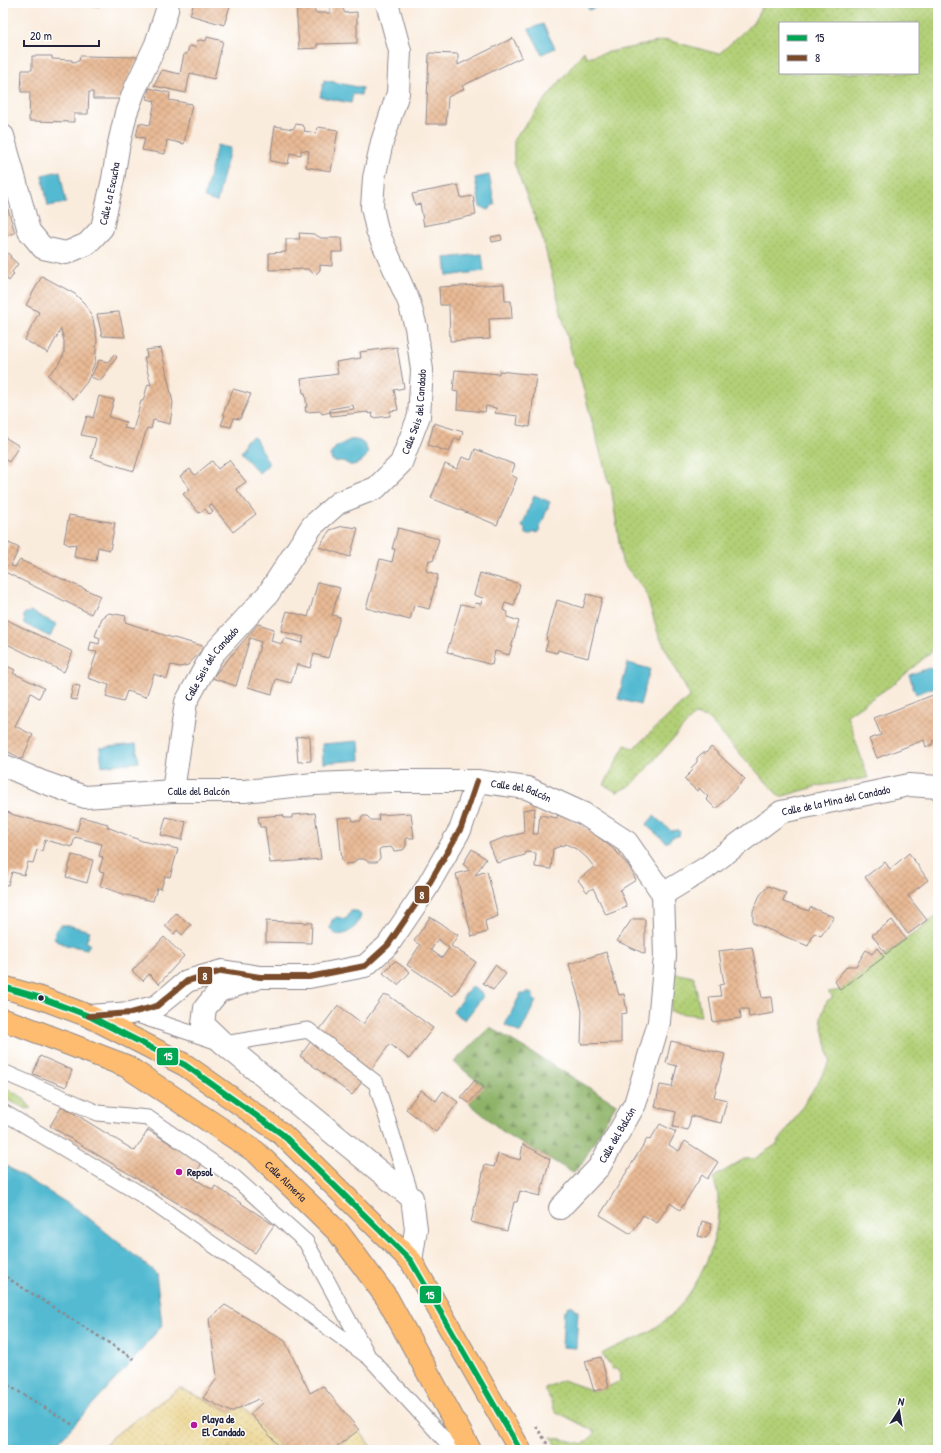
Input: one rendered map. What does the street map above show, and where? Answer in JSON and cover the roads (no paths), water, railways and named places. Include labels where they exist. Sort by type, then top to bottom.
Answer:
[{"type":"main road","points":[[3,987],[41,998],[89,1016],[185,1065],[282,1134],[411,1261],[520,1450]]},
{"type":"main road","name":"Calle Almería","points":[[3,1020],[126,1066],[256,1152],[338,1232],[387,1298],[470,1450]]},
{"type":"street","name":"Calle La Escucha","points":[[3,136],[29,231],[44,248],[66,253],[87,244],[102,228],[126,113],[156,44],[168,3]]},
{"type":"street","name":"Calle Seis del Candado","points":[[173,791],[186,702],[212,655],[268,594],[312,526],[338,503],[376,488],[401,463],[419,416],[422,370],[416,327],[409,302],[377,230],[372,207],[374,178],[382,142],[398,93],[400,51],[387,3]]},
{"type":"street","name":"Calle del Balcón","points":[[3,765],[40,781],[86,797],[173,791],[244,791],[314,784],[392,781],[477,782],[527,788],[584,814],[627,842],[663,894],[665,956],[659,1022],[635,1104],[598,1167],[560,1208]]},
{"type":"street","points":[[89,1016],[131,1013],[157,1006],[187,980],[222,971],[260,977],[309,977],[365,966],[388,945],[426,889],[461,828],[477,782]]},
{"type":"street","name":"Calle de la Mina del Candado","points":[[663,894],[706,868],[781,812],[909,785],[938,787]]},
{"type":"street","points":[[260,977],[219,991],[206,1008],[203,1024],[224,1044],[412,1198],[416,1229],[411,1261]]},
{"type":"lane","points":[[131,1013],[224,1044],[308,1030],[376,1083],[412,1198]]},
{"type":"lane","points":[[3,1072],[98,1113],[148,1118],[235,1178],[306,1242],[370,1358]]},
{"type":"lane","points":[[3,1112],[142,1195],[252,1272],[370,1358],[454,1450]]},
{"type":"water","points":[[586,3],[606,3],[589,10]]},
{"type":"water","points":[[543,24],[555,48],[542,54],[529,29]]},
{"type":"water","points":[[324,80],[362,88],[361,95],[353,94],[351,103],[320,97]]},
{"type":"water","points":[[217,145],[230,148],[217,202],[204,198]]},
{"type":"water","points":[[60,171],[66,203],[48,206],[42,175]]},
{"type":"water","points":[[489,175],[495,205],[492,205],[490,209],[487,210],[480,207],[475,178]]},
{"type":"water","points":[[482,254],[484,271],[447,276],[445,258]]},
{"type":"water","points":[[252,437],[255,438],[268,462],[268,465],[259,473],[240,452],[245,446],[246,441]]},
{"type":"water","points":[[350,440],[357,440],[364,444],[368,453],[365,458],[361,462],[353,465],[342,461],[336,462],[332,460],[330,455],[336,447]]},
{"type":"water","points":[[534,495],[550,502],[538,533],[535,532],[529,535],[525,533],[525,528],[522,527]]},
{"type":"water","points":[[30,611],[56,624],[50,637],[23,623],[25,620],[23,616],[25,613]]},
{"type":"water","points":[[628,663],[650,669],[640,705],[618,699]]},
{"type":"water","points":[[938,665],[938,686],[916,694],[909,675]]},
{"type":"water","points":[[359,741],[360,760],[323,763],[322,744]]},
{"type":"water","points":[[136,744],[139,762],[102,766],[100,748]]},
{"type":"water","points":[[654,816],[671,831],[678,830],[680,832],[679,836],[672,837],[667,843],[646,825]]},
{"type":"water","points":[[351,911],[357,911],[361,915],[356,925],[348,932],[343,934],[338,935],[334,933],[330,928],[332,920],[337,917],[345,919]]},
{"type":"water","points":[[61,925],[68,925],[90,931],[86,942],[90,944],[87,949],[66,945],[55,940],[55,931]]},
{"type":"water","points":[[471,986],[484,995],[465,1020],[453,1012]]},
{"type":"water","points":[[527,992],[533,994],[533,999],[536,1001],[520,1033],[505,1025],[521,993],[525,995]]},
{"type":"water","points":[[3,1164],[80,1211],[156,1273],[162,1325],[134,1359],[51,1450],[3,1450]]},
{"type":"water","points":[[569,1306],[573,1306],[575,1311],[578,1311],[576,1348],[562,1347],[564,1311],[566,1311]]},
{"type":"place","name":"Repsol","points":[[179,1172]]},
{"type":"place","name":"Playa de El Candado","points":[[194,1425]]}]
